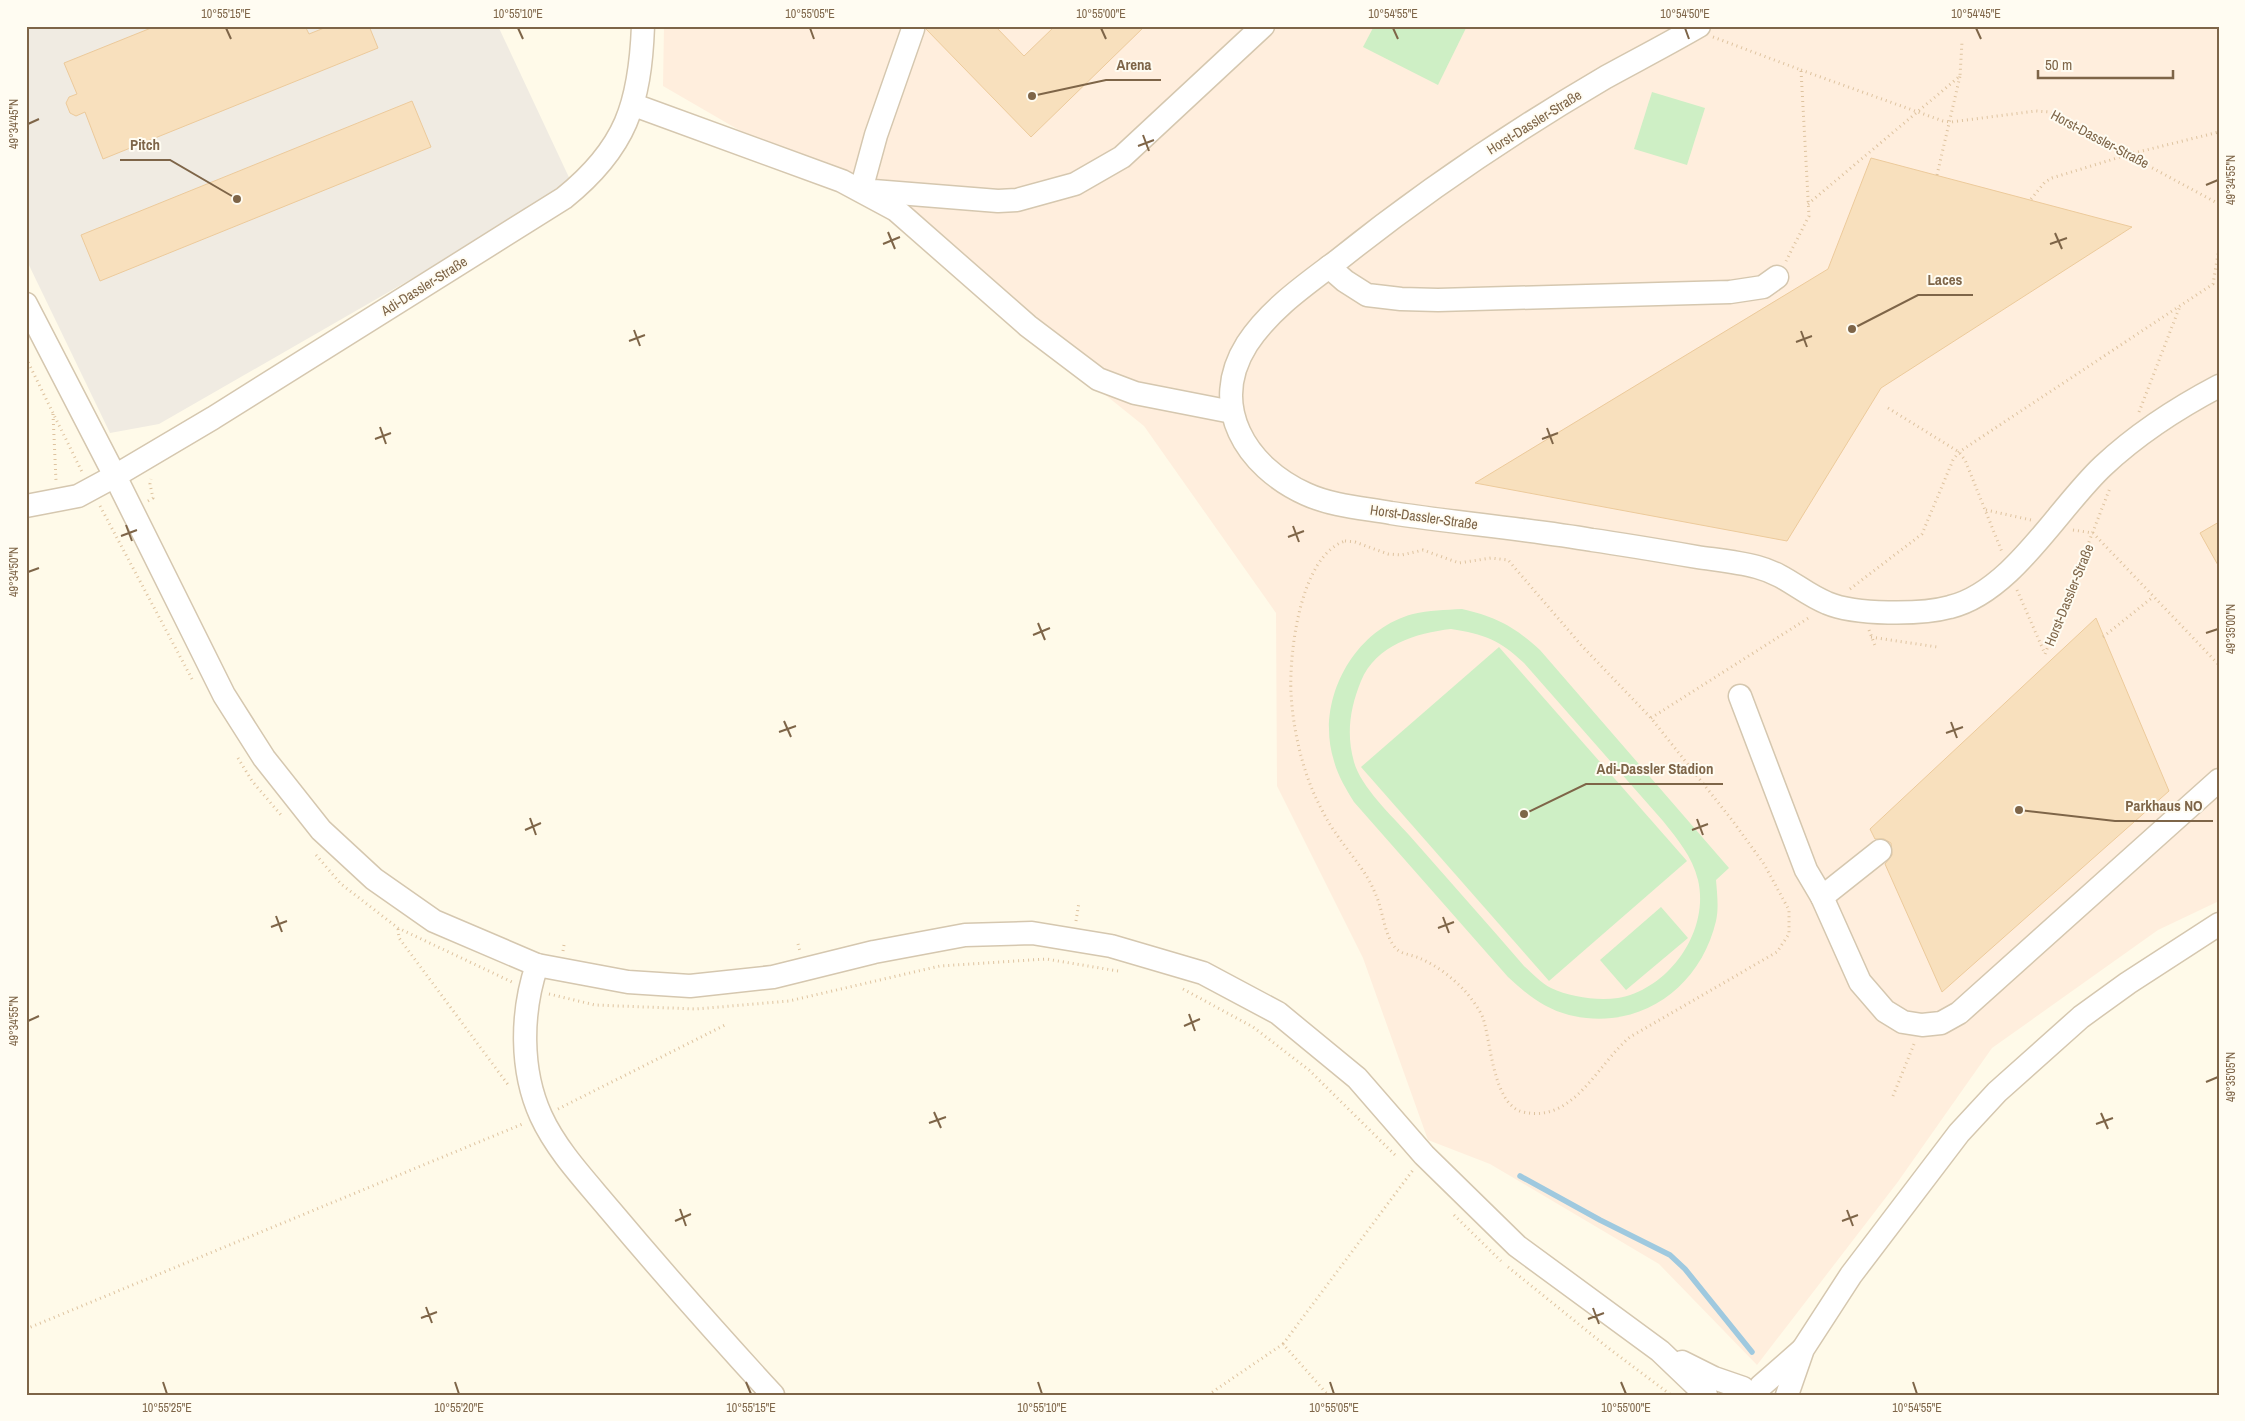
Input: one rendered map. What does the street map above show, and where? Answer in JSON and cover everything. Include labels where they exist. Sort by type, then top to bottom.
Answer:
[{"type":"street","name":"Adi-Dassler-Straße","points":[[26,506],[78,496],[115,476],[213,418],[564,198],[585,181],[621,134],[634,105],[640,76],[642,26]]},
{"type":"street","points":[[861,190],[998,201],[1016,200],[1075,184],[1122,157],[1263,26]]},
{"type":"street","name":"Horst-Dassler-Straße","points":[[1696,28],[1606,77],[1491,148],[1407,206],[1283,304],[1247,344],[1232,377],[1230,394],[1232,412],[1252,456],[1286,484],[1323,500],[1443,521],[1580,538],[1752,566],[1781,576],[1830,605],[1861,611],[1937,610],[1964,603],[1975,597],[2009,570],[2103,466],[2182,405],[2219,386]]},
{"type":"street","points":[[861,190],[876,135],[913,29]]},
{"type":"street","points":[[634,105],[861,190],[896,210],[1028,326],[1098,379],[1135,393],[1232,412]]},
{"type":"street","points":[[1328,267],[1367,295],[1382,298],[1438,300],[1730,292],[1763,286],[1777,278]]},
{"type":"street","points":[[26,304],[115,476],[224,695],[264,758],[321,830],[374,879],[434,921],[536,965],[628,982],[690,986],[773,977],[874,952],[965,935],[1032,933],[1083,940],[1203,973],[1278,1013],[1357,1078],[1424,1154],[1517,1246],[1660,1351],[1706,1395]]},
{"type":"street","points":[[1740,696],[1806,870],[1822,897],[1860,982],[1884,1011],[1903,1022],[1941,1023],[1959,1013],[2219,780]]},
{"type":"street","points":[[1822,897],[1880,851]]},
{"type":"street","points":[[1787,1395],[1803,1349],[1851,1275],[1959,1133],[1997,1092],[2081,1017],[2128,983],[2219,924]]},
{"type":"street","points":[[536,965],[526,1003],[526,1058],[532,1088],[541,1117],[569,1160],[671,1284],[773,1395]]},
{"type":"street","points":[[1660,1351],[1714,1378],[1754,1391],[1803,1349]]},
{"type":"path","name":"Horst-Dassler-Straße","points":[[1696,28],[1801,70],[1951,122],[2043,110],[2130,154],[2219,204]]},
{"type":"path","points":[[1937,175],[1951,122],[1960,76],[1962,42]]},
{"type":"path","points":[[1777,278],[1809,216],[1801,70]]},
{"type":"path","points":[[1808,204],[1960,76]]},
{"type":"path","points":[[2031,199],[2045,182],[2052,178],[2130,154],[2219,132]]},
{"type":"path","points":[[1651,718],[1830,605],[1922,534],[1959,452],[2213,284],[2219,248]]},
{"type":"path","points":[[2138,414],[2180,306]]},
{"type":"path","points":[[26,358],[90,489]]},
{"type":"path","points":[[1888,408],[1959,452]]},
{"type":"path","points":[[53,411],[57,499]]},
{"type":"path","name":"Horst-Dassler-Straße","points":[[1959,452],[1965,460],[2009,570],[2046,654],[2110,487]]},
{"type":"path","points":[[1985,510],[2050,525]]},
{"type":"path","name":"Horst-Dassler-Straße","points":[[2093,533],[2219,665]]},
{"type":"path","points":[[1345,541],[1356,542],[1388,554],[1428,551],[1459,563],[1491,558],[1508,560],[1582,646],[1651,718],[1732,820],[1764,864],[1788,910],[1789,934],[1778,952],[1630,1037],[1619,1046],[1592,1081],[1559,1108],[1548,1112],[1522,1112],[1513,1106],[1500,1089],[1482,1017],[1466,992],[1449,975],[1419,957],[1405,954],[1395,948],[1389,937],[1375,892],[1358,862],[1334,832],[1316,797],[1307,776],[1297,736],[1292,693],[1294,640],[1298,626],[1300,605],[1323,554],[1334,544],[1345,541]]},
{"type":"path","points":[[2103,637],[2154,597]]},
{"type":"path","points":[[1871,637],[1937,646]]},
{"type":"path","points":[[398,928],[400,938],[514,1093]]},
{"type":"path","points":[[1893,1096],[1922,1024]]},
{"type":"path","points":[[568,1104],[725,1025]]},
{"type":"path","points":[[26,1329],[541,1117]]},
{"type":"path","points":[[1208,1395],[1283,1344],[1424,1154]]},
{"type":"path","points":[[1283,1344],[1328,1395]]},
{"type":"shaded area","points":[[26,26],[498,26],[573,186],[159,424],[110,433],[26,259]]},
{"type":"shaded area","points":[[664,26],[2219,26],[2219,901],[2158,930],[1992,1048],[1897,1183],[1757,1365],[1659,1264],[1490,1164],[1428,1140],[1363,958],[1277,786],[1276,613],[1144,426],[872,207],[663,86]]},
{"type":"green space","points":[[1374,26],[1467,26],[1438,85],[1363,47]]},
{"type":"green space","points":[[1652,92],[1705,108],[1687,165],[1634,149]]},
{"type":"green space","points":[[1462,609],[1495,619],[1522,635],[1540,650],[1729,868],[1716,880],[1718,906],[1716,921],[1708,945],[1696,967],[1681,985],[1662,1000],[1642,1011],[1619,1017],[1594,1019],[1560,1012],[1544,1005],[1529,995],[1508,977],[1354,802],[1340,777],[1329,739],[1330,716],[1335,693],[1344,672],[1356,652],[1372,636],[1391,623],[1413,614]],"holes":[[[1451,629],[1499,643],[1524,663],[1663,821],[1692,863],[1698,880],[1700,899],[1698,919],[1691,937],[1682,955],[1669,970],[1654,983],[1637,992],[1610,999],[1584,998],[1558,991],[1540,981],[1524,966],[1378,801],[1358,772],[1350,741],[1350,721],[1361,681],[1376,658],[1398,643],[1411,638]]]},
{"type":"green space","points":[[1499,647],[1687,861],[1549,981],[1361,767]]},
{"type":"green space","points":[[1661,907],[1688,938],[1626,990],[1600,960]]},
{"type":"building","points":[[156,26],[305,26],[309,34],[329,26],[369,26],[378,48],[103,159],[85,112],[76,116],[70,113],[66,103],[69,97],[77,94],[64,63]]},
{"type":"building","points":[[926,26],[995,26],[1024,56],[1055,26],[1145,26],[1031,137],[926,29]]},
{"type":"building","points":[[412,101],[431,147],[100,281],[81,235]]},
{"type":"building","points":[[1871,158],[2132,227],[1881,388],[1787,541],[1475,483],[1828,269]]},
{"type":"building","points":[[2219,522],[2219,567],[2200,533]]},
{"type":"building","points":[[2096,618],[2169,791],[1942,992],[1885,864],[1892,855],[1891,843],[1884,839],[1875,839],[1870,829]]},
{"type":"waterway","points":[[1520,1176],[1600,1220],[1670,1255],[1685,1269],[1752,1352]]},
{"type":"place","name":"Arena","points":[[1032,96]]},
{"type":"place","name":"Pitch","points":[[237,199]]},
{"type":"place","name":"Laces","points":[[1852,329]]},
{"type":"place","name":"Parkhaus NO","points":[[2019,810]]},
{"type":"place","name":"Adi-Dassler Stadion","points":[[1524,814]]}]
